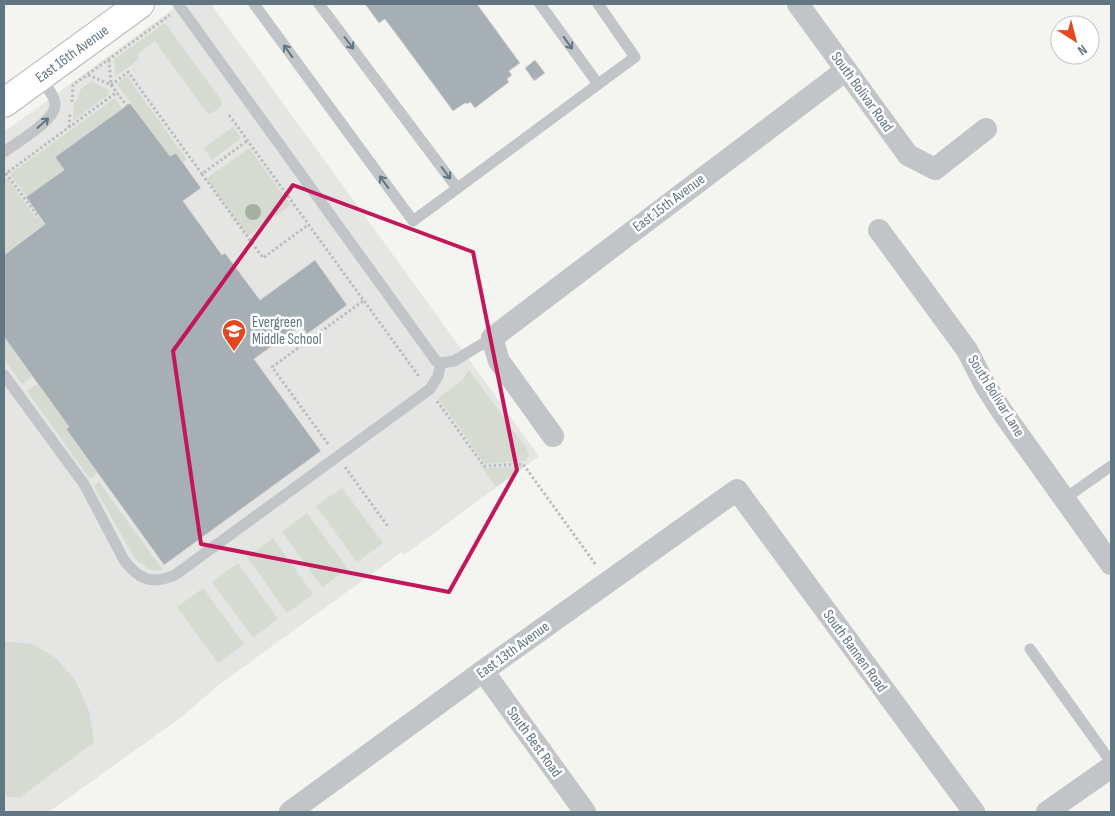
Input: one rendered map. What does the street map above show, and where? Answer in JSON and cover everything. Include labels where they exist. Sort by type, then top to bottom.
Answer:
[{"type":"street","name":"East 16th Avenue","points":[[4,103],[140,4]]},
{"type":"street","name":"South Bolivar Road","points":[[798,4],[908,155],[935,169],[986,129]]},
{"type":"street","name":"East 15th Avenue","points":[[492,338],[846,70]]},
{"type":"street","name":"South Bolivar Lane","points":[[879,230],[967,350],[985,386],[1003,414],[1111,564]]},
{"type":"street","points":[[492,338],[498,361],[553,436]]},
{"type":"street","name":"East 13th Avenue","points":[[290,812],[483,671],[737,490]]},
{"type":"street","name":"South Bannen Road","points":[[737,490],[974,812]]},
{"type":"street","name":"South Best Road","points":[[483,671],[585,812]]},
{"type":"street","points":[[1048,812],[1111,767]]},
{"type":"lane","points":[[254,4],[413,221],[636,57],[598,4]]},
{"type":"lane","points":[[319,4],[457,188]]},
{"type":"lane","points":[[540,4],[598,84]]},
{"type":"lane","points":[[179,6],[436,361],[441,363],[454,361],[492,338]]},
{"type":"lane","points":[[4,152],[43,124],[52,114],[55,106],[53,97],[40,77]]},
{"type":"lane","points":[[4,375],[84,484],[131,570],[151,580],[163,580],[175,575],[430,389],[438,376],[441,363]]},
{"type":"lane","points":[[1064,499],[1111,466]]},
{"type":"lane","points":[[1030,649],[1111,762]]},
{"type":"path","points":[[69,127],[73,85],[179,6]]},
{"type":"path","points":[[108,60],[111,84],[126,106]]},
{"type":"path","points":[[111,84],[128,72],[263,258],[308,225]]},
{"type":"path","points":[[88,75],[111,84]]},
{"type":"path","points":[[37,215],[5,174],[117,92]]},
{"type":"path","points":[[202,174],[247,141]]},
{"type":"path","points":[[363,301],[272,367],[389,528]]},
{"type":"highlighted area","points":[[293,185],[473,252],[517,470],[449,592],[201,544],[173,351]]},
{"type":"shaded area","name":"Evergreen Middle School","points":[[180,4],[211,4],[539,456],[404,555],[402,552],[220,684],[180,718],[49,812],[4,812],[4,132]]},
{"type":"shaded area","points":[[165,23],[221,100],[221,106],[211,114],[207,113],[155,41],[137,54],[138,60],[116,76],[114,59]]},
{"type":"shaded area","points":[[127,76],[187,160],[183,162],[176,152],[170,156],[117,84]]},
{"type":"shaded area","points":[[91,81],[109,90],[108,95],[73,121],[74,103],[78,99],[80,90]]},
{"type":"shaded area","points":[[115,98],[122,108],[55,157],[64,170],[27,197],[10,174]]},
{"type":"shaded area","points":[[233,127],[241,138],[212,160],[204,148]]},
{"type":"shaded area","points":[[249,148],[291,205],[248,236],[206,179]]},
{"type":"shaded area","points":[[7,177],[36,218],[38,216],[44,224],[4,254],[4,179]]},
{"type":"shaded area","points":[[4,338],[32,377],[22,384],[4,359]]},
{"type":"shaded area","points":[[469,370],[527,449],[529,456],[524,461],[485,464],[438,398],[462,380]]},
{"type":"shaded area","points":[[37,384],[69,427],[66,430],[97,473],[90,479],[27,391]]},
{"type":"shaded area","points":[[522,466],[523,468],[496,487],[483,468]]},
{"type":"shaded area","points":[[99,482],[163,570],[155,571],[149,569],[135,559],[94,486]]},
{"type":"shaded area","points":[[342,488],[383,543],[357,562],[316,506]]},
{"type":"shaded area","points":[[307,513],[348,569],[322,587],[282,532]]},
{"type":"shaded area","points":[[273,538],[313,594],[287,613],[247,557]]},
{"type":"shaded area","points":[[238,563],[278,619],[253,638],[212,582]]},
{"type":"shaded area","points":[[203,588],[244,644],[218,663],[177,607]]},
{"type":"shaded area","points":[[4,641],[32,644],[56,658],[75,680],[89,711],[94,742],[19,798],[4,796]]},
{"type":"building","points":[[365,4],[477,4],[520,63],[509,71],[512,75],[507,79],[509,82],[475,108],[470,102],[453,111],[385,19],[379,23]]},
{"type":"building","points":[[535,60],[545,73],[534,81],[525,68]]},
{"type":"building","points":[[130,103],[170,156],[176,153],[201,188],[183,201],[222,255],[225,253],[260,300],[315,260],[347,305],[307,334],[301,325],[254,359],[321,451],[164,565],[66,429],[69,427],[4,337],[4,255],[45,224],[26,197],[64,170],[55,157]]},
{"type":"place","name":"Evergreen Middle School","points":[[234,352]]}]
